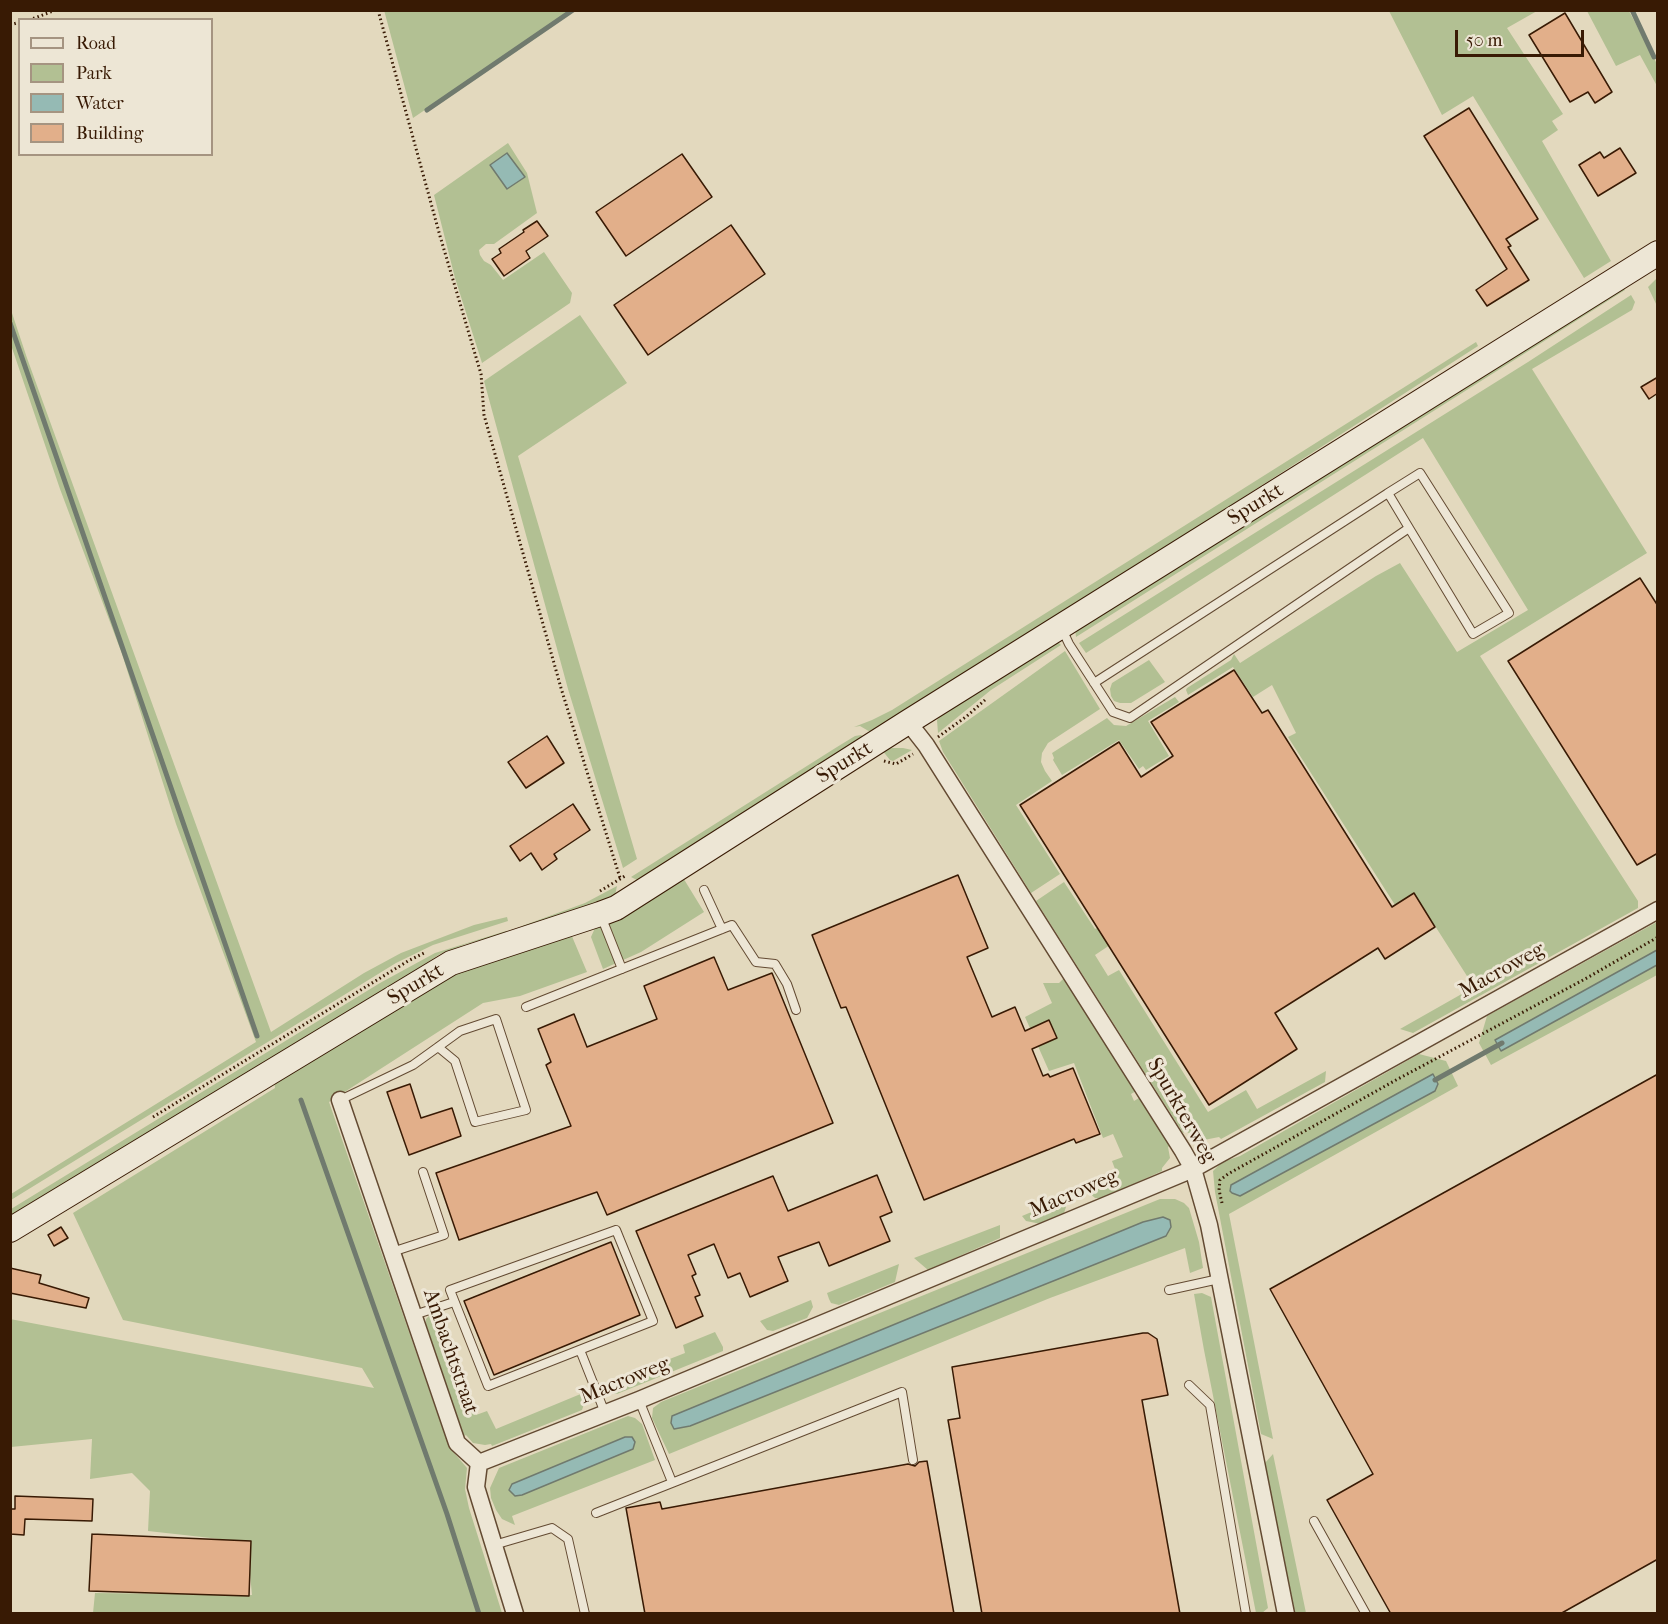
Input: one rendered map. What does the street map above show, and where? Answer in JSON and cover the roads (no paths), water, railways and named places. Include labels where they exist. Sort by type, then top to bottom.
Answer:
[{"type":"street","name":"Spurkt","points":[[10,1230],[451,963],[616,908],[908,722],[1658,253]]},
{"type":"street","name":"Spurkterweg","points":[[908,722],[951,785],[1193,1169],[1209,1225],[1287,1614]]},
{"type":"street","name":"Macroweg","points":[[479,1462],[639,1400],[1193,1169],[1658,910]]},
{"type":"street","name":"Ambachtstraat","points":[[339,1100],[458,1443],[479,1462]]},
{"type":"street","points":[[479,1462],[476,1487],[515,1614]]},
{"type":"lane","points":[[1094,683],[1388,493],[1420,473],[1509,613],[1473,634],[1388,493]]},
{"type":"lane","points":[[1061,627],[1113,712],[1130,717],[1409,528]]},
{"type":"lane","points":[[704,890],[722,928]]},
{"type":"lane","points":[[600,914],[622,969]]},
{"type":"lane","points":[[526,1007],[732,924],[756,962],[775,964],[787,984],[796,1010]]},
{"type":"lane","points":[[339,1100],[413,1065],[460,1031],[496,1019],[526,1110],[475,1122],[455,1061],[438,1047]]},
{"type":"lane","points":[[392,1252],[444,1235],[423,1172]]},
{"type":"lane","points":[[616,1230],[653,1321],[488,1386],[454,1302],[450,1290],[616,1230]]},
{"type":"lane","points":[[1168,1290],[1219,1279]]},
{"type":"lane","points":[[414,1315],[454,1302]]},
{"type":"lane","points":[[580,1350],[605,1413]]},
{"type":"lane","points":[[1189,1385],[1210,1405],[1246,1614]]},
{"type":"lane","points":[[596,1513],[902,1392],[913,1460]]},
{"type":"lane","points":[[639,1400],[672,1482]]},
{"type":"lane","points":[[1314,1521],[1366,1614]]},
{"type":"lane","points":[[494,1545],[552,1528],[568,1539],[585,1614]]},
{"type":"water","points":[[507,153],[525,177],[507,189],[490,165]]},
{"type":"water","points":[[1657,950],[1657,965],[1501,1051],[1495,1040]]},
{"type":"water","points":[[1433,1074],[1438,1084],[1435,1091],[1240,1196],[1230,1191],[1231,1185]]},
{"type":"water","points":[[1163,1217],[1170,1220],[1171,1227],[1166,1236],[690,1426],[674,1429],[671,1423],[672,1416],[1143,1222]]},
{"type":"water","points":[[625,1437],[632,1437],[635,1442],[633,1449],[522,1495],[515,1496],[509,1490],[512,1484]]},
{"type":"waterway","points":[[427,110],[573,10]]},
{"type":"waterway","points":[[1632,10],[1654,57]]},
{"type":"waterway","points":[[10,323],[257,1036]]},
{"type":"waterway","points":[[1435,1080],[1502,1043]]},
{"type":"waterway","points":[[301,1100],[447,1514],[479,1614]]}]
